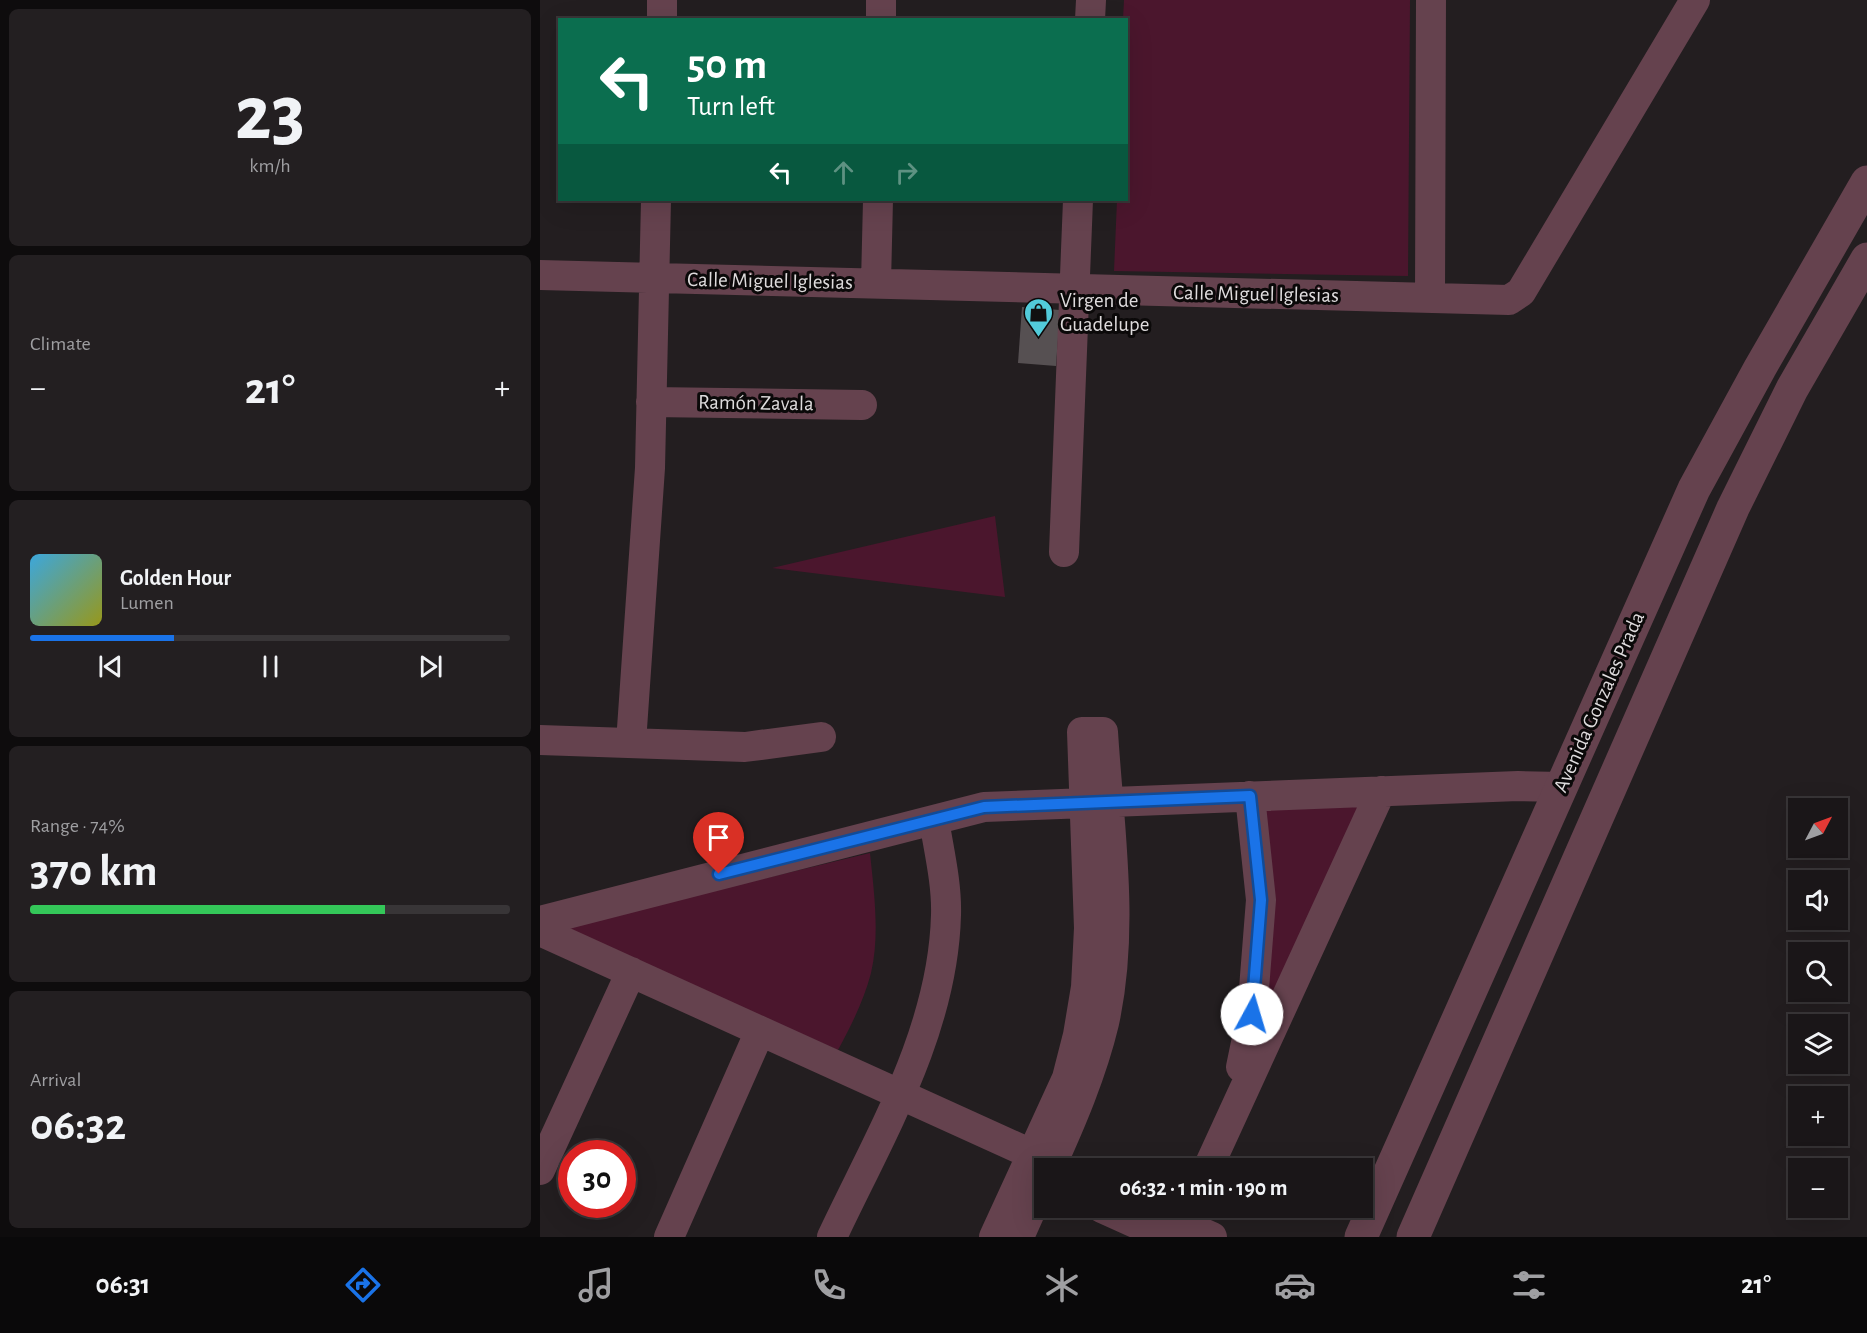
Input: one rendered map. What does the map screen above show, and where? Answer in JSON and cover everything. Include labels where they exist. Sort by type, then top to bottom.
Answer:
[{"type":"street","points":[[662,0],[662,18]]},
{"type":"street","points":[[881,0],[881,18]]},
{"type":"street","points":[[1090,18],[1091,0]]},
{"type":"street","points":[[1430,298],[1431,0]]},
{"type":"street","name":"Calle Miguel Iglesias","points":[[540,275],[1504,301],[1521,292],[1695,0]]},
{"type":"street","name":"Avenida Gonzales Prada","points":[[1361,1237],[1664,558],[1723,434],[1867,182]]},
{"type":"street","points":[[631,743],[650,468],[656,201]]},
{"type":"street","points":[[876,283],[878,201]]},
{"type":"street","points":[[1064,552],[1078,201]]},
{"type":"street","points":[[1413,1237],[1733,508],[1792,389],[1867,259]]},
{"type":"street","name":"Ramón Zavala","points":[[651,402],[862,405]]},
{"type":"street","points":[[1664,558],[1705,574]]},
{"type":"street","points":[[540,740],[745,747],[821,737]]},
{"type":"street","points":[[540,921],[984,807],[1518,786],[1562,787]]},
{"type":"street","points":[[1212,1158],[1381,791]]},
{"type":"street","points":[[1230,1118],[1252,1014],[1261,900],[1250,796]]},
{"type":"street","points":[[1050,1158],[1083,1090],[1104,1023],[1113,948],[1114,886],[1096,802]]},
{"type":"street","points":[[832,1237],[928,1025],[944,949],[946,913],[934,820]]},
{"type":"street","points":[[540,931],[628,980],[1034,1165]]},
{"type":"street","points":[[540,949],[628,980]]},
{"type":"street","points":[[540,1170],[628,980]]},
{"type":"street","points":[[669,1237],[757,1039]]},
{"type":"street","points":[[994,1237],[1034,1183]]},
{"type":"street","points":[[1018,1237],[1034,1196]]},
{"type":"street","points":[[1145,1218],[1212,1237]]},
{"type":"street","points":[[1165,1218],[1179,1226]]},
{"type":"shaded area","points":[[1124,0],[1410,0],[1408,276],[1114,271],[1117,201],[1128,201],[1128,18],[1123,18]]},
{"type":"shaded area","points":[[995,516],[1005,597],[772,568]]},
{"type":"shaded area","points":[[1261,804],[1364,804],[1249,1066]]},
{"type":"shaded area","points":[[870,853],[875,913],[874,959],[861,1003],[838,1050],[558,928]]},
{"type":"building","name":"Virgen de Guadelupe","points":[[1022,307],[1060,310],[1056,366],[1018,363]]},
{"type":"place","name":"Virgen de Guadelupe","points":[[1039,338]]},
{"type":"route","points":[[719,874],[984,807],[1250,796],[1261,900],[1252,1014]]}]
